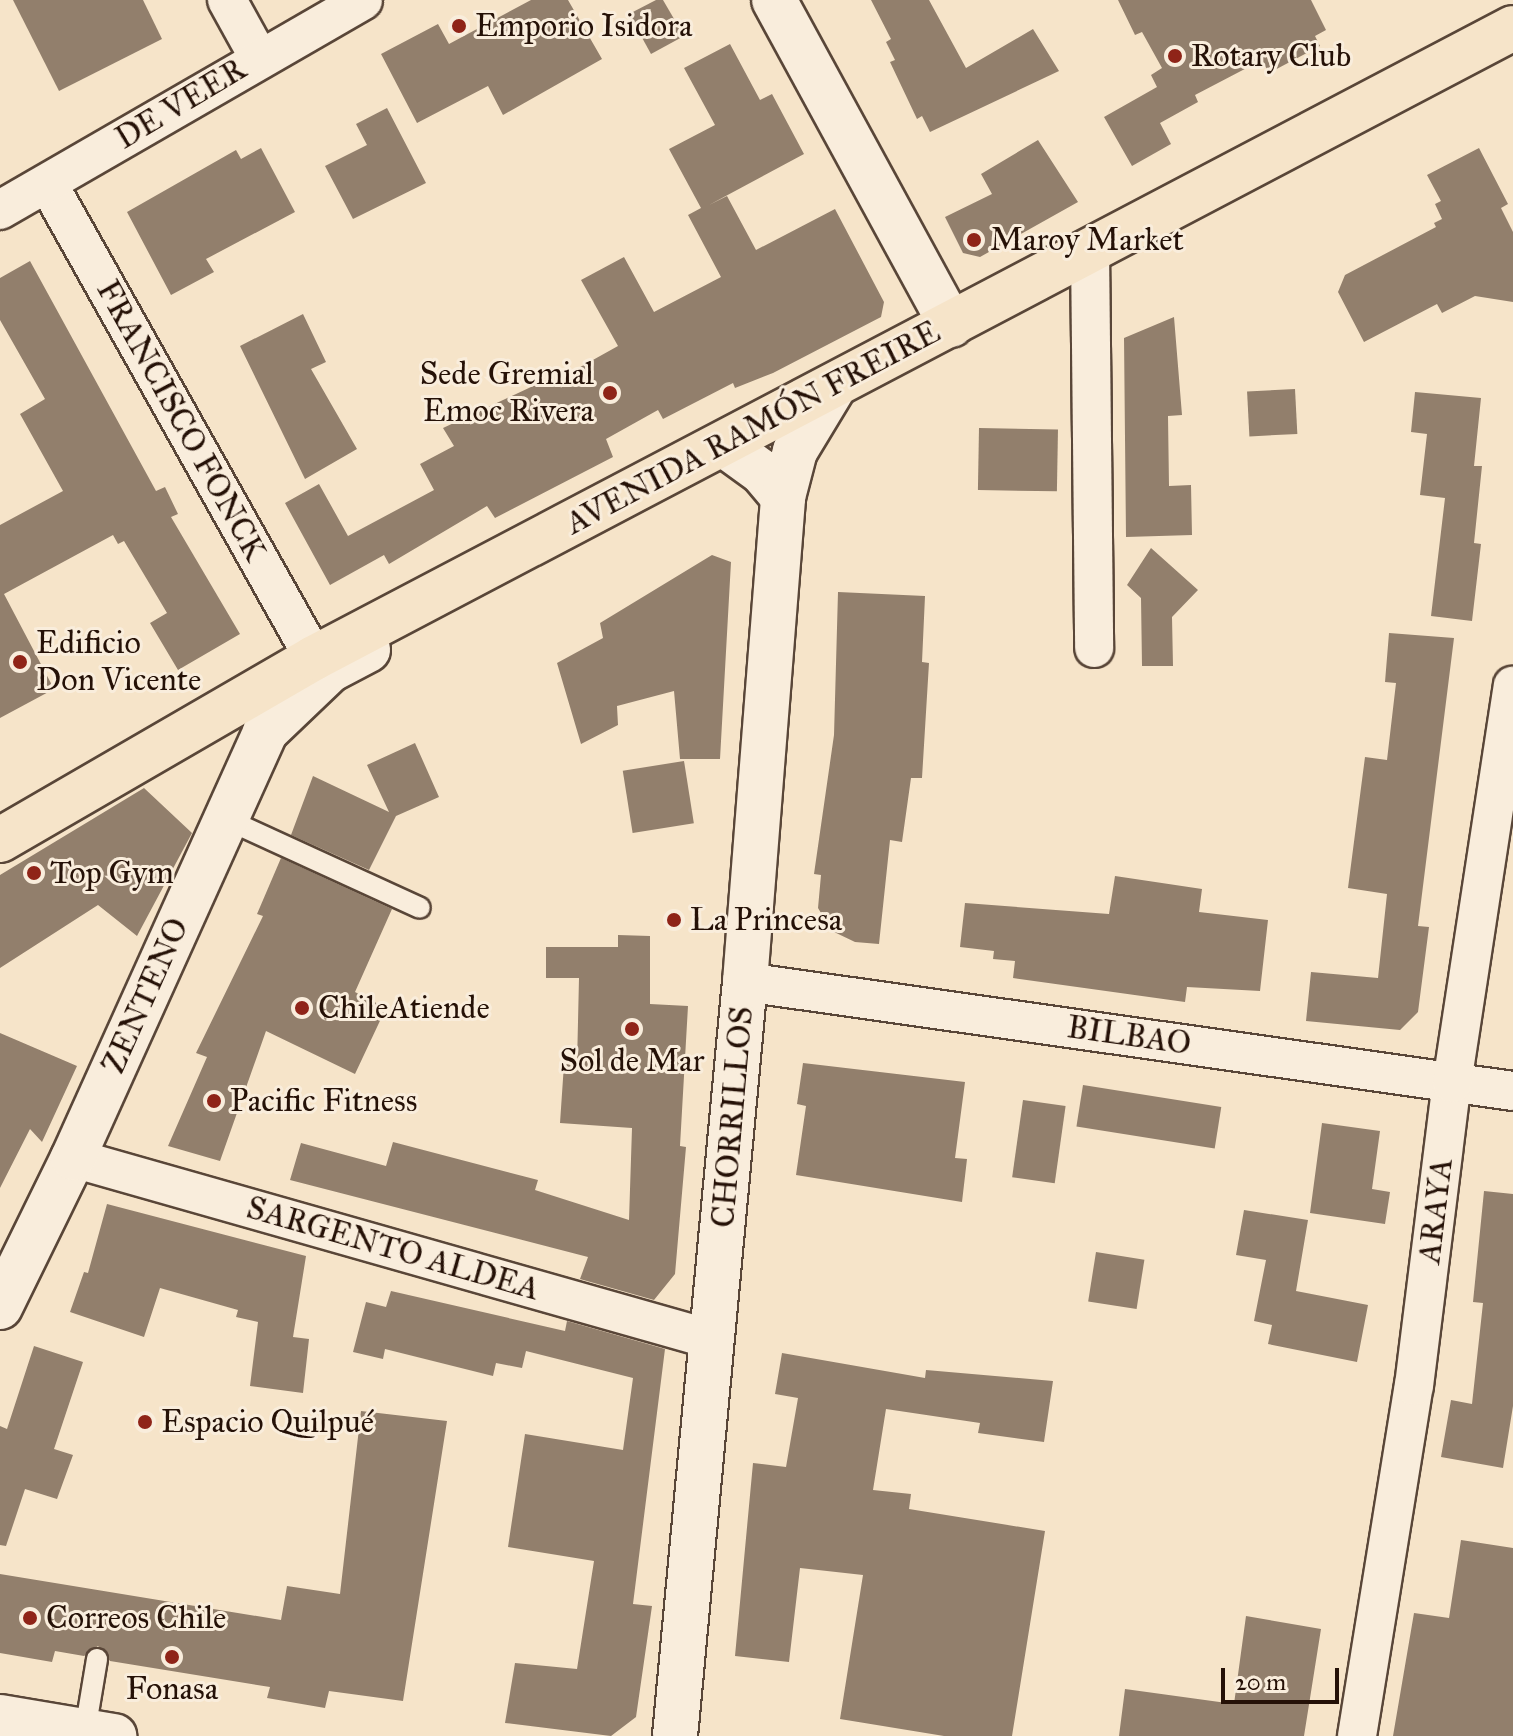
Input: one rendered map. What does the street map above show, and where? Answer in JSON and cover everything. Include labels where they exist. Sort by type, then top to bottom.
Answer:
[{"type":"main road","name":"AVENIDA RAMÓN FREIRE","points":[[0,840],[314,658],[1513,28]]},
{"type":"street","points":[[227,0],[259,58]]},
{"type":"street","points":[[774,0],[951,325]]},
{"type":"street","name":"DE VEER","points":[[0,210],[354,2]]},
{"type":"street","name":"FRANCISCO FONCK","points":[[48,184],[314,658]]},
{"type":"street","points":[[1090,249],[1094,648]]},
{"type":"street","name":"CHORRILLOS","points":[[675,1736],[745,982],[783,497],[795,451],[835,385]]},
{"type":"street","points":[[723,444],[762,472],[783,497]]},
{"type":"street","name":"ZENTENO","points":[[0,1307],[73,1158],[265,732],[330,670],[459,600],[501,560]]},
{"type":"street","name":"ARAYA","points":[[1357,1736],[1414,1386],[1452,1083],[1513,686]]},
{"type":"street","name":"BILBAO","points":[[745,982],[1513,1091]]},
{"type":"street","name":"SARGENTO ALDEA","points":[[73,1158],[713,1340]]},
{"type":"street","points":[[0,1717],[100,1734]]},
{"type":"lane","points":[[226,819],[420,908]]},
{"type":"lane","points":[[97,1659],[100,1734]]},
{"type":"building","points":[[13,0],[143,0],[162,39],[59,91]]},
{"type":"building","points":[[531,0],[568,0],[602,59],[503,115],[488,86],[417,123],[381,54],[438,24],[449,44]]},
{"type":"building","points":[[656,0],[663,0],[684,36],[651,54],[629,14]]},
{"type":"building","points":[[871,0],[929,0],[966,68],[1033,29],[1059,71],[930,132],[922,116],[917,119],[890,62],[895,60],[886,42],[891,39]]},
{"type":"building","points":[[1118,0],[1311,0],[1326,30],[1315,36],[1320,46],[1269,73],[1262,60],[1195,95],[1198,102],[1160,123],[1171,144],[1132,166],[1104,117],[1157,87],[1151,75],[1162,68],[1142,32],[1135,35]]},
{"type":"building","points":[[730,44],[760,100],[772,94],[804,154],[709,205],[727,196],[756,250],[835,209],[884,302],[881,317],[773,373],[735,388],[733,383],[663,419],[658,410],[606,439],[613,457],[495,518],[487,506],[389,564],[384,555],[330,585],[285,503],[319,484],[348,536],[434,490],[420,464],[454,446],[443,428],[546,380],[548,385],[618,346],[581,280],[624,257],[654,312],[721,277],[688,215],[701,208],[669,149],[715,125],[684,68]]},
{"type":"building","points":[[387,108],[426,183],[353,219],[325,166],[367,145],[356,124]]},
{"type":"building","points":[[1038,140],[1078,202],[980,257],[963,253],[945,217],[992,194],[981,174]]},
{"type":"building","points":[[261,148],[295,212],[206,259],[214,272],[171,295],[127,212],[236,150],[241,159]]},
{"type":"building","points":[[1479,148],[1508,204],[1501,208],[1513,232],[1513,302],[1475,296],[1442,313],[1437,304],[1364,342],[1338,292],[1345,275],[1436,227],[1434,223],[1442,219],[1435,204],[1441,201],[1427,175]]},
{"type":"building","points":[[30,261],[156,491],[165,487],[178,514],[171,517],[240,634],[178,670],[150,623],[167,613],[124,541],[118,544],[113,535],[4,594],[54,689],[0,718],[0,525],[63,491],[20,414],[45,399],[0,320],[0,278]]},
{"type":"building","points":[[303,314],[326,362],[311,369],[357,449],[305,479],[240,346]]},
{"type":"building","points":[[1174,317],[1182,415],[1168,416],[1169,486],[1191,485],[1192,535],[1126,537],[1124,338]]},
{"type":"building","points":[[1295,389],[1297,434],[1249,436],[1247,392]]},
{"type":"building","points":[[1415,392],[1481,398],[1474,466],[1482,466],[1474,543],[1481,544],[1472,621],[1431,616],[1445,498],[1420,495],[1427,434],[1411,432]]},
{"type":"building","points":[[979,428],[1058,429],[1057,491],[978,490]]},
{"type":"building","points":[[1151,548],[1198,590],[1172,617],[1173,666],[1142,666],[1141,598],[1127,585]]},
{"type":"building","points":[[712,555],[731,562],[720,759],[680,759],[674,691],[617,706],[618,725],[581,744],[557,663],[603,638],[600,623]]},
{"type":"building","points":[[838,592],[925,596],[922,662],[929,663],[922,778],[911,778],[902,842],[890,840],[879,944],[855,942],[832,931],[818,908],[821,875],[814,874],[834,735]]},
{"type":"building","points":[[1389,633],[1454,638],[1418,926],[1429,927],[1418,1012],[1400,1030],[1306,1021],[1311,972],[1378,978],[1387,894],[1348,888],[1365,757],[1387,760],[1396,683],[1385,682]]},
{"type":"building","points":[[415,743],[439,797],[396,816],[369,870],[291,835],[313,776],[389,812],[367,765]]},
{"type":"building","points":[[684,761],[694,823],[633,833],[623,771]]},
{"type":"building","points":[[144,788],[192,833],[137,936],[98,905],[0,968],[0,875]]},
{"type":"building","points":[[281,858],[392,909],[355,992],[386,1008],[355,1074],[266,1031],[220,1161],[168,1146],[207,1057],[196,1053],[263,916],[257,914]]},
{"type":"building","points":[[1115,876],[1202,889],[1199,912],[1268,920],[1260,991],[1187,987],[1185,1002],[1013,978],[1015,961],[993,959],[994,951],[960,947],[965,903],[1109,914]]},
{"type":"building","points":[[618,935],[650,936],[650,1004],[688,1006],[680,1146],[686,1147],[675,1274],[654,1300],[580,1279],[588,1257],[290,1180],[301,1143],[386,1166],[393,1142],[538,1180],[535,1190],[629,1220],[632,1128],[560,1123],[564,1064],[577,1065],[579,978],[546,978],[546,947],[618,947]]},
{"type":"building","points":[[0,1033],[77,1066],[42,1142],[30,1129],[0,1188]]},
{"type":"building","points":[[803,1063],[965,1082],[955,1158],[967,1159],[962,1202],[796,1175],[806,1106],[797,1104]]},
{"type":"building","points":[[1083,1085],[1221,1107],[1215,1148],[1076,1126]]},
{"type":"building","points":[[1023,1100],[1066,1106],[1055,1183],[1012,1177]]},
{"type":"building","points":[[1322,1123],[1380,1131],[1372,1189],[1390,1192],[1385,1224],[1310,1213]]},
{"type":"building","points":[[1484,1191],[1513,1194],[1513,1406],[1503,1468],[1441,1457],[1451,1400],[1472,1404],[1483,1303],[1473,1302]]},
{"type":"building","points":[[107,1204],[306,1256],[293,1337],[309,1339],[303,1393],[250,1386],[258,1322],[236,1317],[238,1310],[160,1288],[144,1337],[70,1312],[84,1272],[88,1273]]},
{"type":"building","points":[[1244,1210],[1308,1220],[1296,1291],[1368,1305],[1357,1362],[1268,1344],[1272,1325],[1254,1321],[1266,1260],[1236,1255]]},
{"type":"building","points":[[1096,1252],[1144,1260],[1137,1309],[1088,1301]]},
{"type":"building","points":[[391,1291],[565,1331],[567,1321],[665,1349],[633,1604],[652,1606],[636,1717],[611,1736],[505,1723],[515,1663],[577,1669],[594,1561],[508,1547],[525,1434],[623,1450],[633,1378],[526,1351],[522,1368],[496,1363],[493,1376],[385,1349],[383,1359],[353,1352],[366,1302],[386,1307]]},
{"type":"building","points":[[34,1346],[83,1362],[54,1449],[73,1455],[57,1499],[25,1489],[6,1546],[0,1545],[0,1426],[7,1429]]},
{"type":"building","points":[[782,1353],[925,1378],[926,1370],[1053,1381],[1044,1442],[978,1433],[980,1423],[886,1409],[873,1490],[911,1494],[909,1509],[1045,1531],[1012,1736],[944,1736],[840,1719],[863,1575],[800,1568],[789,1662],[735,1656],[753,1463],[786,1467],[798,1398],[775,1394]]},
{"type":"building","points":[[361,1411],[447,1421],[403,1701],[329,1691],[325,1708],[267,1698],[270,1687],[110,1661],[98,1646],[84,1656],[55,1651],[52,1662],[0,1653],[0,1574],[281,1620],[287,1586],[340,1594]]},
{"type":"building","points":[[1461,1540],[1513,1548],[1513,1736],[1393,1736],[1414,1613],[1449,1618]]},
{"type":"building","points":[[1246,1616],[1321,1629],[1304,1736],[1119,1736],[1125,1689],[1234,1704]]},
{"type":"place","name":"Emporio Isidora","points":[[459,26]]},
{"type":"place","name":"Rotary Club","points":[[1175,56]]},
{"type":"place","name":"Maroy Market","points":[[974,240]]},
{"type":"place","name":"Sede Gremial Emoc Rivera","points":[[610,393]]},
{"type":"place","name":"Edificio Don Vicente","points":[[20,662]]},
{"type":"place","name":"Top Gym","points":[[34,873]]},
{"type":"place","name":"La Princesa","points":[[674,920]]},
{"type":"place","name":"ChileAtiende","points":[[302,1008]]},
{"type":"place","name":"Sol de Mar","points":[[632,1029]]},
{"type":"place","name":"Pacific Fitness","points":[[214,1101]]},
{"type":"place","name":"Espacio Quilpué","points":[[145,1422]]},
{"type":"place","name":"Correos Chile","points":[[30,1618]]},
{"type":"place","name":"Fonasa","points":[[172,1657]]}]
